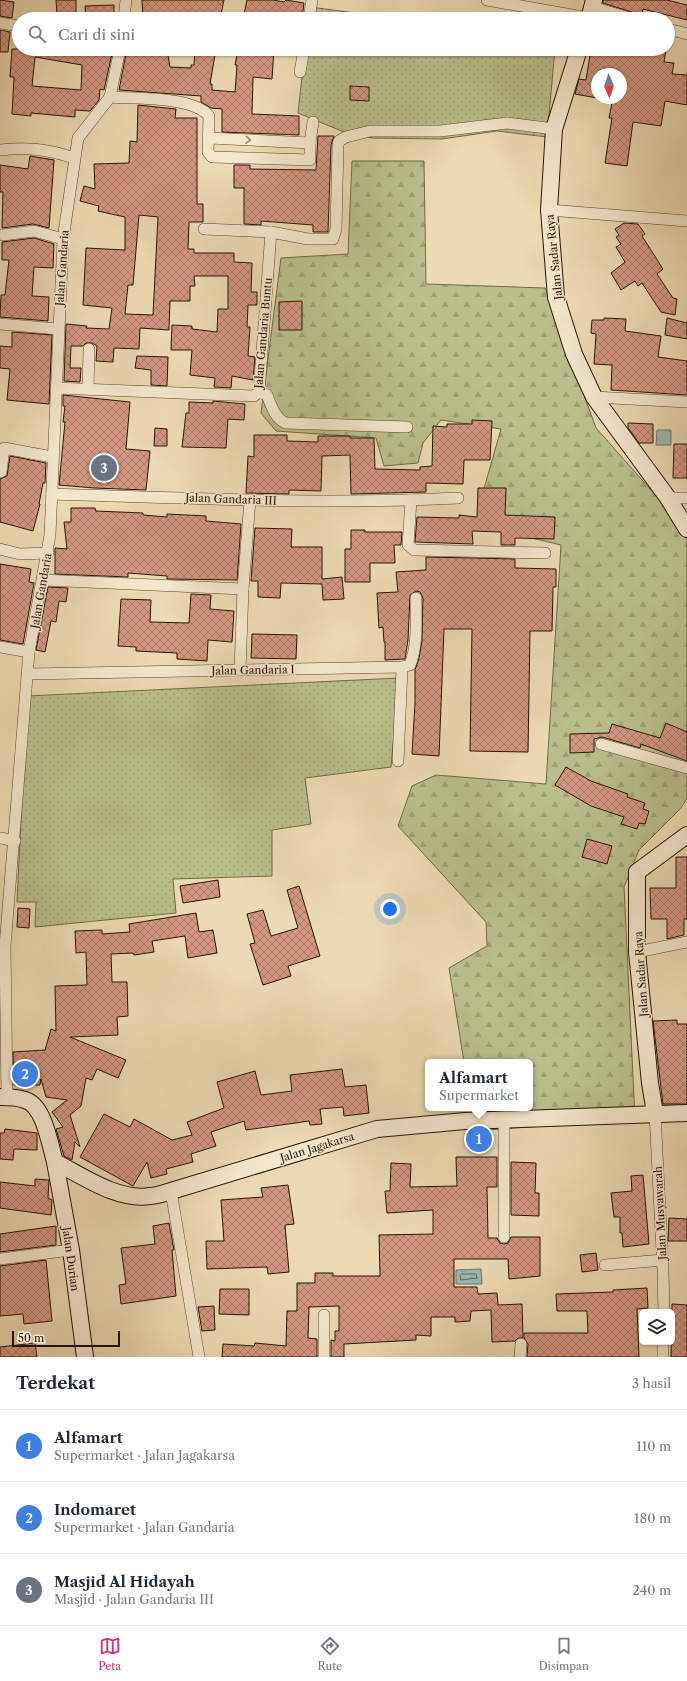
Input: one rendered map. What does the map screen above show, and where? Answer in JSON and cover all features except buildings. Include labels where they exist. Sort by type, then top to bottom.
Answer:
[{"type":"main road","name":"Jalan Sadar Raya","points":[[577,56],[554,129],[549,210],[556,297],[574,354],[594,397],[668,498],[687,529]]},
{"type":"main road","name":"Jalan Sadar Raya","points":[[655,1113],[650,1083],[637,952],[637,872],[687,835]]},
{"type":"main road","points":[[4,1097],[26,1100],[36,1108],[43,1120],[55,1162]]},
{"type":"main road","name":"Jalan Jagakarsa","points":[[55,1162],[114,1191],[130,1196],[150,1196],[171,1191],[377,1128],[504,1120],[655,1113],[687,1113]]},
{"type":"main road","name":"Jalan Durian","points":[[55,1162],[71,1250],[85,1357]]},
{"type":"street","points":[[125,12],[126,0]]},
{"type":"street","points":[[310,12],[312,0]]},
{"type":"street","points":[[487,0],[591,11]]},
{"type":"street","points":[[0,23],[12,25]]},
{"type":"street","points":[[675,31],[687,34]]},
{"type":"street","points":[[119,56],[110,97],[180,102],[196,106],[209,116],[208,152],[212,157],[310,160],[310,143],[313,122]]},
{"type":"street","points":[[300,72],[303,56]]},
{"type":"street","name":"Jalan Gandaria","points":[[4,1097],[5,946],[15,841],[29,652],[48,553],[52,494],[52,457],[62,239],[74,158],[80,135],[110,97]]},
{"type":"street","points":[[204,228],[271,232],[308,239],[333,239],[336,229],[338,145],[339,140],[346,137],[370,131],[440,131],[507,123],[554,129]]},
{"type":"street","points":[[209,138],[310,143]]},
{"type":"street","points":[[0,150],[32,148],[50,150],[74,158]]},
{"type":"street","points":[[549,210],[687,221]]},
{"type":"street","points":[[3,235],[34,231],[62,239]]},
{"type":"street","name":"Jalan Gandaria Buntu","points":[[56,388],[248,397],[254,396],[259,392],[271,232]]},
{"type":"street","points":[[0,324],[58,329]]},
{"type":"street","points":[[88,389],[89,349]]},
{"type":"street","points":[[259,392],[267,395],[274,411],[279,418],[286,423],[408,427]]},
{"type":"street","points":[[594,397],[687,402]]},
{"type":"street","points":[[1,472],[4,448],[52,457]]},
{"type":"street","name":"Jalan Gandaria III","points":[[52,494],[250,500],[411,500],[458,498]]},
{"type":"street","points":[[668,498],[687,498]]},
{"type":"street","points":[[240,670],[243,589],[250,500]]},
{"type":"street","points":[[411,500],[408,545],[414,550],[545,553]]},
{"type":"street","points":[[0,549],[20,554],[48,553]]},
{"type":"street","points":[[43,580],[243,589]]},
{"type":"street","points":[[398,761],[402,667],[410,665],[414,652],[416,598]]},
{"type":"street","points":[[0,647],[29,652]]},
{"type":"street","name":"Jalan Gandaria I","points":[[28,674],[402,667]]},
{"type":"street","points":[[601,744],[687,768]]},
{"type":"street","points":[[0,838],[15,841]]},
{"type":"street","points":[[637,952],[687,942]]},
{"type":"street","name":"Jalan Musyawarah","points":[[655,1113],[663,1260],[664,1309]]},
{"type":"street","points":[[504,1120],[504,1237]]},
{"type":"street","points":[[171,1191],[199,1357]]},
{"type":"street","points":[[0,1259],[71,1250]]},
{"type":"street","points":[[605,1265],[663,1260]]},
{"type":"street","points":[[324,1315],[324,1357]]},
{"type":"street","points":[[520,1357],[521,1344]]},
{"type":"street","points":[[663,1357],[664,1345]]},
{"type":"green space","points":[[310,7],[348,12],[310,12]]},
{"type":"green space","points":[[304,56],[554,56],[547,137],[497,131],[442,139],[372,138],[349,134],[298,113]]},
{"type":"green space","points":[[352,161],[424,161],[426,284],[545,288],[596,428],[658,498],[687,539],[687,799],[680,809],[639,850],[624,887],[635,1119],[475,1131],[472,1111],[533,1111],[533,1059],[464,1059],[449,968],[487,946],[486,922],[398,826],[412,786],[436,775],[546,784],[561,545],[502,531],[481,499],[501,429],[441,420],[423,443],[418,463],[384,466],[376,438],[276,431],[261,413],[281,258],[348,254]]},
{"type":"green space","points":[[399,678],[391,767],[305,778],[311,824],[272,830],[272,876],[173,879],[176,913],[35,927],[36,902],[17,902],[27,696]]},
{"type":"water","points":[[657,430],[671,430],[671,445],[656,445]]},
{"type":"water","points":[[481,1269],[482,1284],[456,1284],[456,1270]]},
{"type":"place","name":"Masjid Al Hidayah","points":[[104,468]]},
{"type":"place","name":"Indomaret","points":[[25,1074]]},
{"type":"place","name":"Alfamart","points":[[479,1139]]}]
